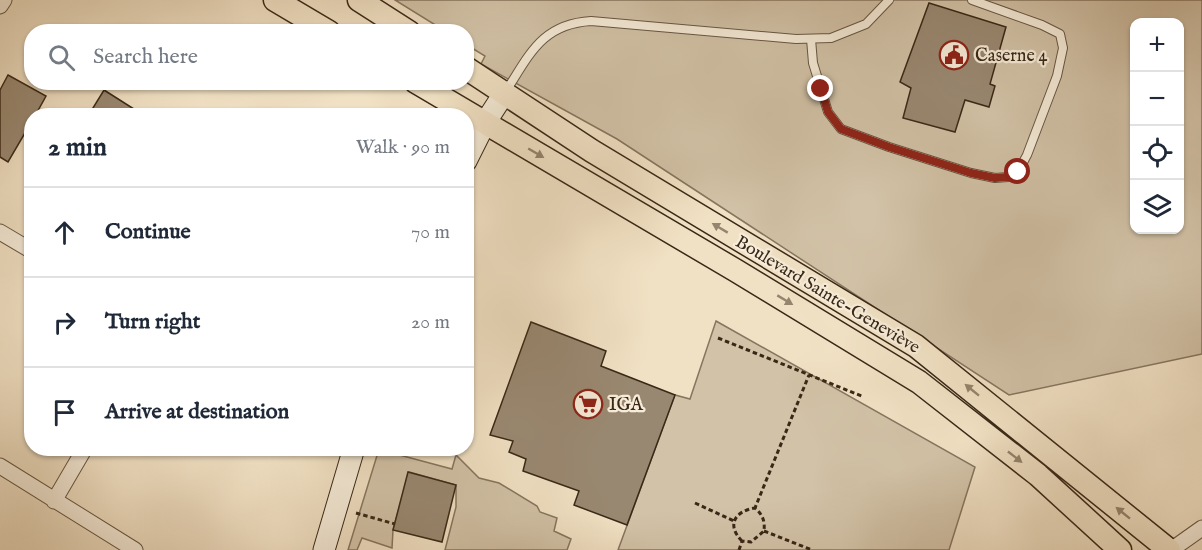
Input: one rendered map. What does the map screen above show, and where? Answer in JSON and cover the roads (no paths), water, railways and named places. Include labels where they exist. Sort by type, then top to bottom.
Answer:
[{"type":"main road","points":[[275,0],[316,24]]},
{"type":"main road","points":[[359,0],[396,24]]},
{"type":"main road","name":"Boulevard Sainte-Geneviève","points":[[474,73],[592,151],[916,346],[1170,550]]},
{"type":"main road","name":"Boulevard Sainte-Geneviève","points":[[429,90],[460,108]]},
{"type":"main road","name":"Boulevard Sainte-Geneviève","points":[[474,116],[735,270],[919,382],[1038,475],[1120,550]]},
{"type":"street","points":[[0,6],[4,0]]},
{"type":"street","points":[[474,145],[505,92]]},
{"type":"street","points":[[0,232],[24,246]]},
{"type":"street","points":[[54,501],[80,456]]},
{"type":"street","points":[[324,550],[350,456]]},
{"type":"street","points":[[0,466],[135,550]]},
{"type":"street","points":[[1170,550],[1202,528]]},
{"type":"lane","points":[[505,92],[540,41],[563,26],[577,22],[591,21],[796,39],[831,38],[866,24],[889,0]]},
{"type":"lane","points":[[811,39],[813,63],[828,112],[841,129],[971,173],[995,178],[1008,177],[1018,172],[1027,155],[1057,76],[1063,48],[1060,34],[972,0]]},
{"type":"place","name":"Caserne 4","points":[[954,55]]},
{"type":"place","name":"IGA","points":[[588,404]]}]
